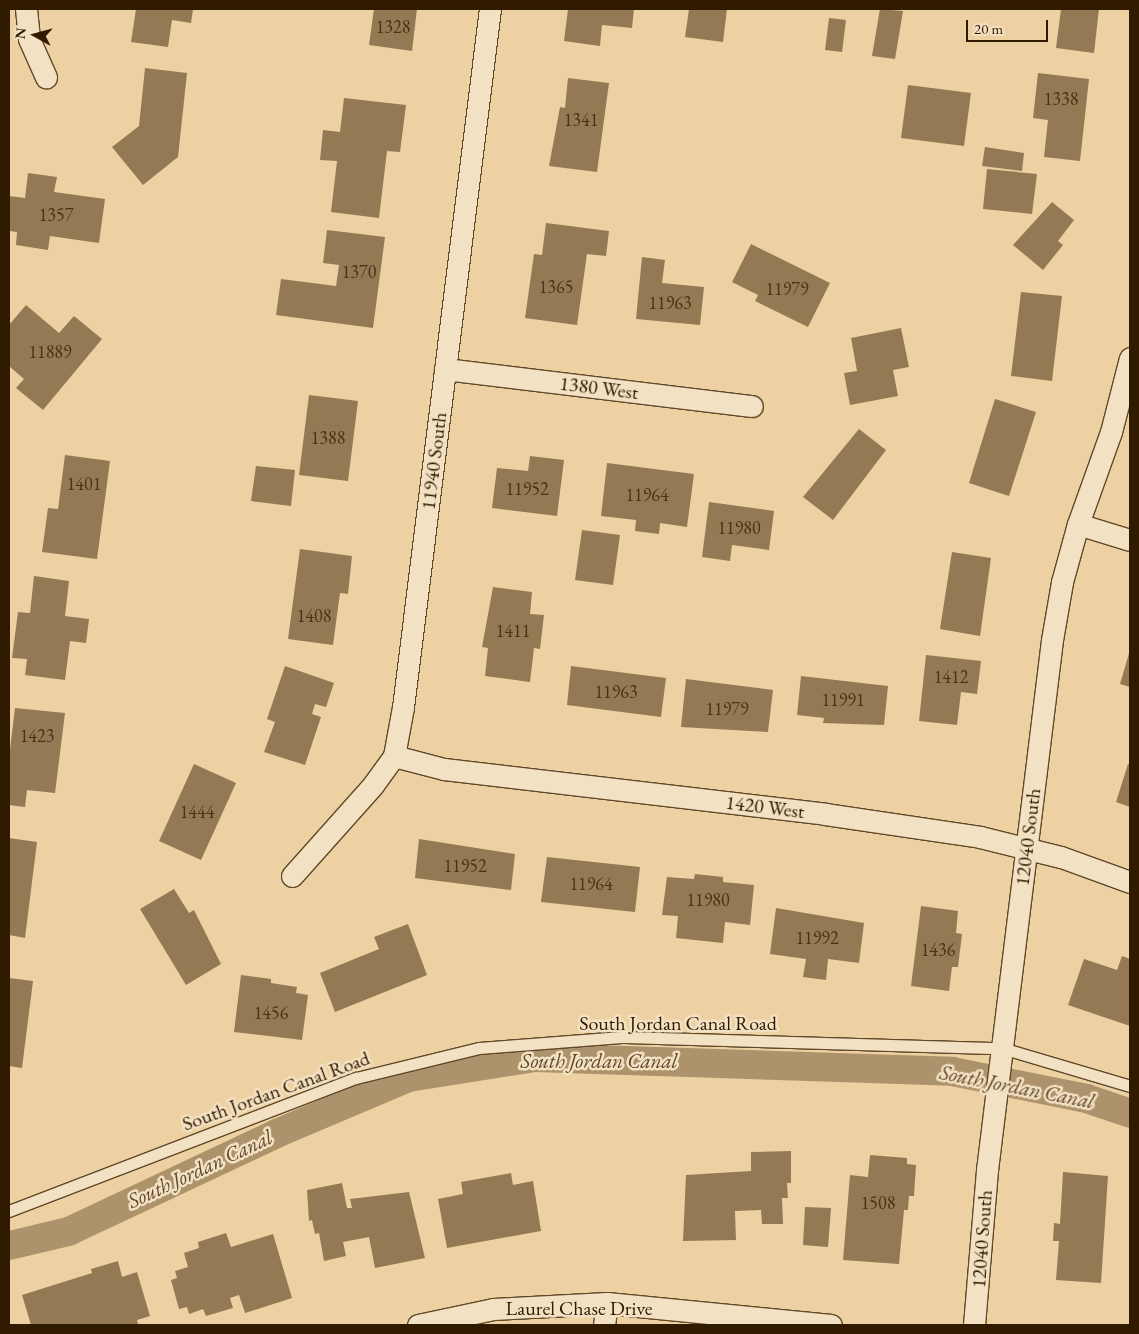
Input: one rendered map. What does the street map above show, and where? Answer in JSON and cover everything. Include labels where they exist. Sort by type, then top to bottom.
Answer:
[{"type":"street","points":[[26,9],[29,40],[46,77]]},
{"type":"street","name":"11940 South","points":[[292,876],[373,785],[394,756],[404,707],[490,9]]},
{"type":"street","name":"12040 South","points":[[974,1325],[996,1100],[1052,640],[1062,582],[1078,524],[1111,432],[1130,358]]},
{"type":"street","name":"1380 West","points":[[445,369],[752,406]]},
{"type":"street","points":[[1078,524],[1130,540]]},
{"type":"street","name":"1420 West","points":[[394,756],[444,769],[825,814],[1027,847],[1130,882]]},
{"type":"street","points":[[604,1325],[607,1303]]},
{"type":"street","name":"Laurel Chase Drive","points":[[418,1325],[493,1309],[607,1303],[831,1325]]},
{"type":"lane","name":"South Jordan Canal Road","points":[[9,1211],[356,1078],[480,1048],[622,1037],[1002,1048],[1130,1086]]},
{"type":"building","points":[[136,9],[193,9],[191,23],[172,20],[168,47],[131,42]]},
{"type":"building","points":[[374,9],[417,9],[412,51],[369,45]]},
{"type":"building","points":[[568,9],[634,9],[632,28],[602,25],[600,46],[564,41]]},
{"type":"building","points":[[689,9],[727,9],[723,42],[685,37]]},
{"type":"building","points":[[880,9],[903,11],[895,59],[872,56]]},
{"type":"building","points":[[1061,9],[1099,9],[1094,53],[1056,48]]},
{"type":"building","points":[[829,18],[846,20],[842,52],[825,50]]},
{"type":"building","points":[[145,68],[187,73],[178,157],[143,185],[112,147],[139,126]]},
{"type":"building","points":[[1038,73],[1089,79],[1080,161],[1044,157],[1048,120],[1033,118]]},
{"type":"building","points":[[568,78],[609,83],[597,172],[549,166],[560,107],[565,108]]},
{"type":"building","points":[[908,85],[971,93],[964,146],[901,138]]},
{"type":"building","points":[[344,98],[406,105],[400,152],[387,151],[379,218],[331,212],[337,161],[320,160],[323,130],[340,132]]},
{"type":"building","points":[[985,147],[1024,153],[1022,171],[982,166]]},
{"type":"building","points":[[987,169],[1037,174],[1032,214],[983,209]]},
{"type":"building","points":[[28,173],[57,177],[54,192],[105,199],[99,243],[50,236],[48,250],[16,245],[17,232],[9,231],[9,196],[25,198]]},
{"type":"building","points":[[1052,202],[1074,220],[1058,241],[1063,245],[1043,270],[1013,245]]},
{"type":"building","points":[[546,223],[609,231],[606,256],[587,254],[577,325],[525,318],[534,254],[542,255]]},
{"type":"building","points":[[327,230],[385,237],[373,328],[276,315],[281,279],[336,286],[339,265],[323,263]]},
{"type":"building","points":[[751,244],[830,283],[808,327],[755,301],[758,295],[732,282]]},
{"type":"building","points":[[642,257],[665,260],[662,283],[704,287],[700,325],[636,319]]},
{"type":"building","points":[[1021,292],[1062,296],[1052,381],[1011,376]]},
{"type":"building","points":[[26,305],[59,333],[74,316],[102,339],[43,410],[16,388],[24,379],[9,366],[9,325]]},
{"type":"building","points":[[901,328],[909,367],[893,370],[898,396],[850,405],[844,373],[857,371],[851,338]]},
{"type":"building","points":[[309,395],[358,401],[348,481],[299,475]]},
{"type":"building","points":[[995,399],[1036,412],[1009,496],[969,483]]},
{"type":"building","points":[[859,429],[886,450],[833,520],[803,497]]},
{"type":"building","points":[[65,455],[110,461],[97,559],[42,552],[48,508],[58,509]]},
{"type":"building","points":[[530,456],[564,460],[557,516],[492,508],[497,468],[528,471]]},
{"type":"building","points":[[607,463],[694,474],[687,527],[660,523],[659,534],[635,531],[636,520],[601,516]]},
{"type":"building","points":[[256,466],[295,470],[291,506],[251,501]]},
{"type":"building","points":[[709,502],[774,511],[769,550],[732,545],[730,561],[702,557]]},
{"type":"building","points":[[582,530],[620,535],[613,585],[575,580]]},
{"type":"building","points":[[300,549],[352,556],[348,594],[340,593],[333,645],[288,639]]},
{"type":"building","points":[[952,552],[991,558],[980,636],[940,629]]},
{"type":"building","points":[[34,576],[69,581],[65,616],[89,619],[86,643],[70,641],[65,680],[25,675],[27,659],[12,658],[18,612],[30,613]]},
{"type":"building","points":[[493,587],[532,592],[530,614],[544,615],[540,649],[534,648],[530,682],[485,676],[488,648],[482,647]]},
{"type":"building","points":[[1130,650],[1130,687],[1120,684]]},
{"type":"building","points":[[926,655],[981,661],[977,694],[961,692],[957,725],[919,721]]},
{"type":"building","points":[[285,666],[334,683],[326,707],[315,704],[312,714],[321,717],[305,765],[264,752],[275,722],[267,719]]},
{"type":"building","points":[[571,666],[666,678],[661,717],[567,705]]},
{"type":"building","points":[[801,676],[888,686],[884,725],[823,723],[824,718],[797,715]]},
{"type":"building","points":[[686,679],[773,690],[768,732],[681,727]]},
{"type":"building","points":[[15,708],[65,713],[55,793],[27,790],[25,807],[9,805],[9,758]]},
{"type":"building","points":[[194,764],[236,783],[201,860],[159,841]]},
{"type":"building","points":[[1128,764],[1130,765],[1130,807],[1116,802]]},
{"type":"building","points":[[9,838],[37,842],[25,938],[9,935]]},
{"type":"building","points":[[419,839],[515,854],[511,890],[415,878]]},
{"type":"building","points":[[547,857],[640,867],[635,912],[541,902]]},
{"type":"building","points":[[695,874],[723,877],[723,882],[754,885],[750,925],[725,922],[723,943],[676,938],[678,916],[662,915],[667,877],[694,879]]},
{"type":"building","points":[[174,889],[189,913],[194,910],[221,964],[186,985],[140,909]]},
{"type":"building","points":[[921,906],[958,911],[956,933],[962,934],[958,967],[952,967],[949,991],[911,986]]},
{"type":"building","points":[[776,908],[864,923],[859,963],[828,959],[826,980],[803,977],[806,959],[770,954]]},
{"type":"building","points":[[408,924],[427,975],[335,1012],[320,973],[379,949],[374,937]]},
{"type":"building","points":[[1122,956],[1130,959],[1130,1026],[1068,1005],[1084,959],[1117,970]]},
{"type":"building","points":[[241,975],[271,979],[271,983],[297,987],[296,993],[308,995],[302,1040],[234,1032]]},
{"type":"building","points":[[9,978],[33,981],[22,1068],[9,1066]]},
{"type":"building","points":[[791,1151],[791,1183],[787,1183],[788,1198],[782,1198],[783,1224],[762,1224],[761,1210],[735,1211],[736,1240],[683,1241],[686,1175],[751,1171],[751,1152]]},
{"type":"building","points":[[870,1155],[907,1158],[907,1164],[916,1165],[914,1196],[909,1196],[908,1210],[904,1210],[899,1264],[843,1260],[850,1175],[868,1177]]},
{"type":"building","points":[[1063,1172],[1108,1176],[1101,1283],[1056,1280],[1059,1241],[1053,1241],[1054,1223],[1060,1224]]},
{"type":"building","points":[[511,1173],[513,1185],[533,1181],[541,1231],[447,1248],[438,1199],[463,1194],[461,1182]]},
{"type":"building","points":[[342,1183],[347,1208],[352,1208],[350,1199],[409,1192],[425,1258],[375,1268],[369,1237],[343,1242],[346,1256],[324,1261],[319,1233],[315,1234],[312,1220],[309,1221],[307,1190]]},
{"type":"building","points":[[805,1207],[831,1208],[828,1247],[803,1245]]},
{"type":"building","points":[[226,1233],[231,1247],[273,1234],[292,1298],[245,1313],[239,1295],[230,1298],[233,1308],[206,1316],[203,1309],[189,1314],[187,1307],[179,1309],[171,1280],[177,1278],[175,1271],[188,1267],[184,1253],[199,1248],[198,1242]]},
{"type":"building","points":[[118,1261],[122,1277],[137,1272],[150,1316],[137,1320],[138,1324],[134,1325],[31,1325],[22,1295],[92,1273],[91,1269]]},
{"type":"waterway","name":"South Jordan Canal","points":[[9,1245],[68,1231],[276,1133],[408,1077],[534,1057],[952,1071],[1086,1098],[1130,1113]]}]
